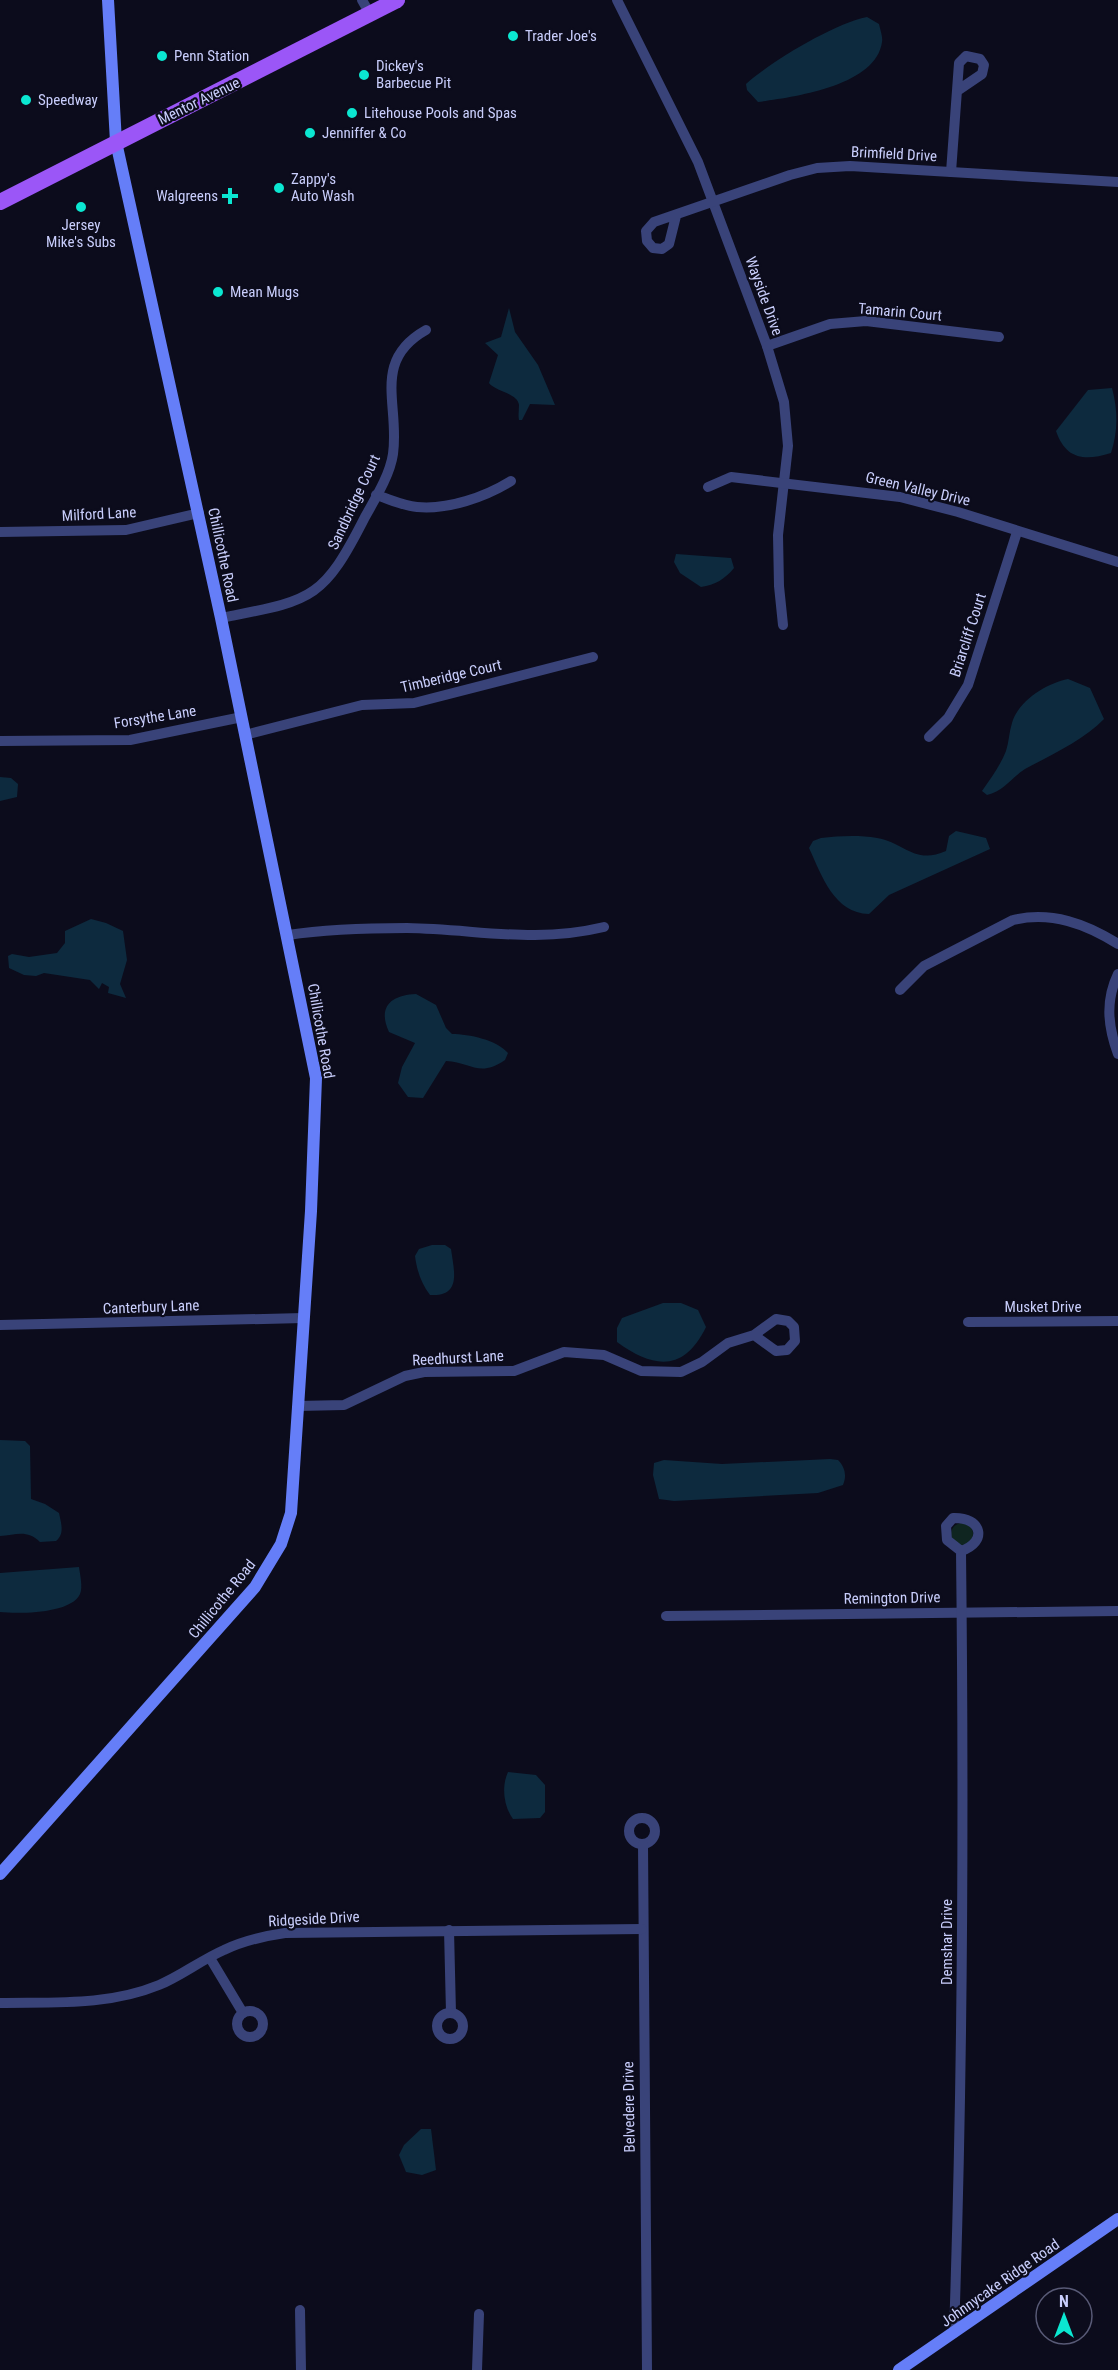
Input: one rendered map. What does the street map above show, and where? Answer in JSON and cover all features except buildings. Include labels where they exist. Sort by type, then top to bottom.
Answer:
[{"type":"main road","name":"Mentor Avenue","points":[[0,202],[366,7],[397,0]]},
{"type":"street","name":"Chillicothe Road","points":[[0,1874],[261,1577],[281,1545],[291,1514],[315,1130],[316,1078],[288,935],[199,513],[116,142],[108,0]]},
{"type":"street","name":"Wayside Drive","points":[[617,0],[698,162],[767,346],[786,420],[788,446],[778,535],[779,586],[783,625]]},
{"type":"street","points":[[951,172],[957,91]]},
{"type":"street","name":"Brimfield Drive","points":[[676,216],[817,168],[850,166],[1118,182]]},
{"type":"street","name":"Tamarin Court","points":[[767,346],[830,324],[866,321],[999,336]]},
{"type":"street","name":"Sandbridge Court","points":[[221,618],[289,604],[308,596],[326,583],[343,560],[376,495],[393,455],[390,390],[393,366],[404,346],[426,330]]},
{"type":"street","name":"Green Valley Drive","points":[[708,487],[731,477],[900,497],[958,512],[1118,562]]},
{"type":"street","points":[[376,495],[415,507],[440,507],[493,492],[511,481]]},
{"type":"street","name":"Milford Lane","points":[[0,532],[126,530],[199,513]]},
{"type":"street","name":"Briarcliff Court","points":[[929,737],[948,718],[968,685],[1017,532]]},
{"type":"street","name":"Timberidge Court","points":[[245,735],[362,705],[414,703],[593,657]]},
{"type":"street","name":"Forsythe Lane","points":[[0,741],[130,740],[242,717]]},
{"type":"street","points":[[900,990],[924,966],[1013,920],[1025,917],[1068,920],[1094,929],[1118,944]]},
{"type":"street","points":[[288,935],[316,931],[409,928],[497,936],[550,935],[570,934],[604,927]]},
{"type":"street","points":[[1118,974],[1109,1000],[1109,1023],[1118,1054]]},
{"type":"street","name":"Canterbury Lane","points":[[0,1325],[303,1318]]},
{"type":"street","name":"Musket Drive","points":[[968,1322],[1118,1322]]},
{"type":"street","name":"Reedhurst Lane","points":[[298,1406],[344,1405],[405,1376],[424,1372],[514,1371],[564,1352],[604,1355],[641,1371],[681,1372],[702,1362],[728,1343],[754,1335]]},
{"type":"street","name":"Demshar Drive","points":[[954,2333],[962,2090],[962,1551]]},
{"type":"street","name":"Remington Drive","points":[[666,1616],[1118,1611]]},
{"type":"street","name":"Belvedere Drive","points":[[643,1844],[647,2370]]},
{"type":"street","name":"Ridgeside Drive","points":[[0,2003],[89,2001],[129,1996],[161,1985],[210,1958],[249,1941],[285,1933],[642,1929]]},
{"type":"street","points":[[448,1930],[450,2013]]},
{"type":"street","points":[[210,1958],[243,2013]]},
{"type":"street","name":"Johnnycake Ridge Road","points":[[899,2370],[1118,2219]]},
{"type":"street","points":[[300,2310],[301,2370]]},
{"type":"street","points":[[477,2370],[479,2314]]},
{"type":"green space","points":[[962,1523],[970,1526],[973,1534],[970,1542],[962,1545],[954,1542],[951,1534],[954,1526]]},
{"type":"water","points":[[867,17],[879,24],[882,42],[876,57],[865,69],[850,79],[831,87],[792,97],[758,102],[747,90],[746,84],[787,55],[837,27]]},
{"type":"water","points":[[509,308],[515,332],[538,365],[555,405],[530,404],[522,420],[519,420],[518,401],[489,383],[498,355],[485,343],[501,337]]},
{"type":"water","points":[[1112,388],[1116,421],[1111,453],[1085,457],[1071,453],[1060,441],[1056,431],[1088,390]]},
{"type":"water","points":[[676,554],[731,558],[734,568],[719,581],[701,587],[680,573],[674,562]]},
{"type":"water","points":[[1068,679],[1090,688],[1104,719],[1077,740],[1025,769],[1003,787],[987,795],[982,791],[1004,756],[1012,723],[1020,707],[1034,694],[1051,684]]},
{"type":"water","points":[[0,777],[11,778],[18,784],[17,797],[0,801]]},
{"type":"water","points":[[956,831],[986,838],[990,849],[889,895],[869,914],[857,912],[838,900],[824,881],[809,848],[813,841],[821,838],[863,836],[887,841],[910,852],[926,856],[935,855],[946,851],[949,836]]},
{"type":"water","points":[[91,919],[123,931],[127,960],[120,984],[126,998],[108,993],[109,987],[102,983],[99,989],[90,980],[44,973],[36,976],[24,975],[9,968],[8,956],[12,954],[29,957],[57,953],[65,943],[65,931]]},
{"type":"water","points":[[416,994],[436,1005],[446,1028],[452,1034],[490,1041],[508,1053],[505,1060],[488,1068],[475,1068],[446,1061],[423,1098],[408,1097],[398,1083],[402,1067],[415,1043],[389,1032],[385,1015],[389,1004],[394,1000]]},
{"type":"water","points":[[432,1245],[445,1245],[451,1249],[454,1281],[447,1292],[430,1295],[418,1272],[415,1256],[419,1249]]},
{"type":"water","points":[[663,1303],[681,1303],[698,1310],[706,1327],[688,1352],[678,1359],[667,1362],[656,1361],[643,1357],[617,1342],[617,1328],[622,1318]]},
{"type":"water","points":[[0,1440],[25,1441],[30,1446],[31,1499],[59,1513],[61,1535],[56,1541],[40,1542],[26,1534],[0,1536]]},
{"type":"water","points":[[664,1460],[722,1464],[838,1460],[845,1472],[843,1485],[818,1493],[674,1501],[659,1499],[653,1475],[654,1463]]},
{"type":"water","points":[[79,1567],[81,1591],[75,1601],[66,1606],[43,1611],[0,1612],[0,1573]]},
{"type":"water","points":[[508,1772],[536,1775],[545,1785],[545,1812],[540,1818],[513,1819],[504,1797]]},
{"type":"water","points":[[421,2129],[431,2129],[436,2170],[422,2175],[406,2172],[399,2155],[404,2145]]},
{"type":"place","name":"Trader Joe's","points":[[513,36]]},
{"type":"place","name":"Penn Station","points":[[162,56]]},
{"type":"place","name":"Dickey's Barbecue Pit","points":[[364,75]]},
{"type":"place","name":"Speedway","points":[[26,100]]},
{"type":"place","name":"Litehouse Pools and Spas","points":[[352,113]]},
{"type":"place","name":"Jenniffer & Co","points":[[310,133]]},
{"type":"place","name":"Zappy's Auto Wash","points":[[279,188]]},
{"type":"place","name":"Walgreens","points":[[230,196]]},
{"type":"place","name":"Jersey Mike's Subs","points":[[81,207]]},
{"type":"place","name":"Mean Mugs","points":[[218,292]]}]
